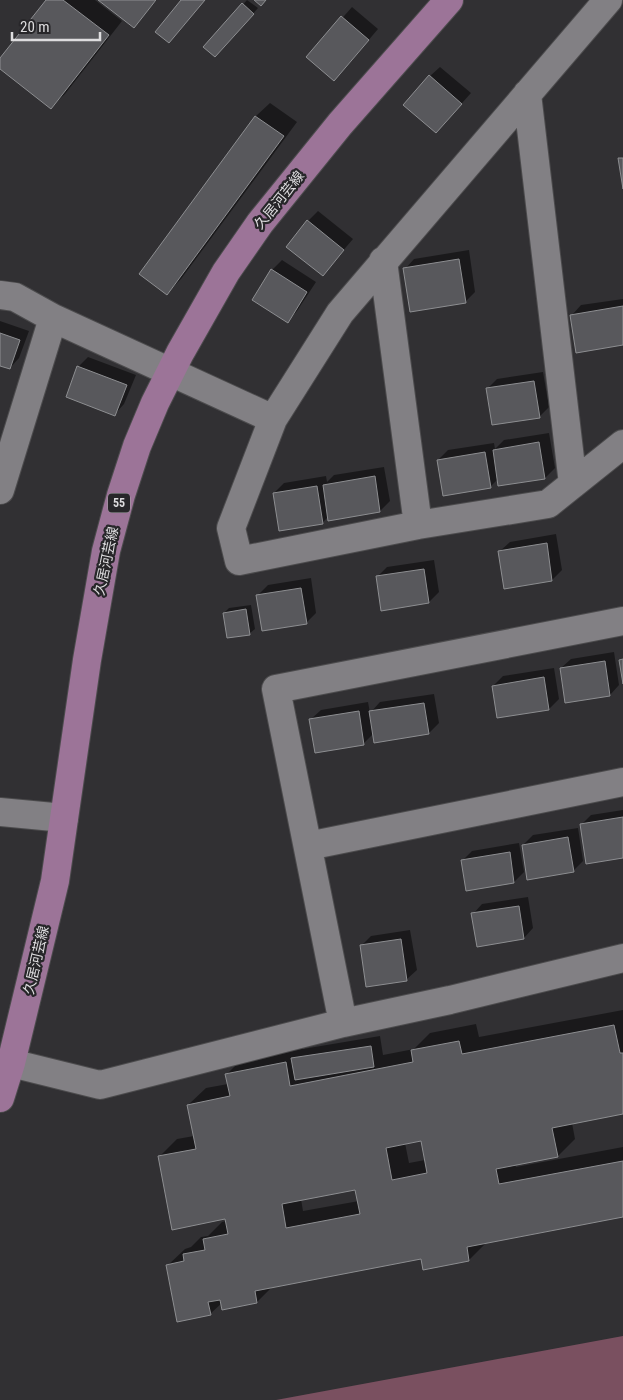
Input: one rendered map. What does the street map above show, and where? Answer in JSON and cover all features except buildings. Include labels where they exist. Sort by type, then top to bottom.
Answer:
[{"type":"main road","name":"久居河芸線","points":[[0,1098],[12,1063],[55,881],[87,660],[106,552],[121,495],[137,446],[155,403],[226,272],[260,223],[340,124],[449,0]]},
{"type":"street","points":[[608,0],[340,313],[273,418],[231,528],[239,561],[418,525],[548,504],[623,444]]},
{"type":"street","points":[[527,94],[573,484]]},
{"type":"street","points":[[383,261],[418,525]]},
{"type":"street","points":[[0,295],[15,297],[53,318],[273,418]]},
{"type":"street","points":[[0,490],[53,318]]},
{"type":"street","points":[[343,1023],[276,689],[623,621]]},
{"type":"street","points":[[308,846],[623,782]]},
{"type":"street","points":[[0,812],[64,818]]},
{"type":"street","points":[[12,1063],[100,1085],[343,1023],[450,1000],[623,958]]},
{"type":"shaded area","points":[[623,1336],[623,1400],[276,1400]]}]
